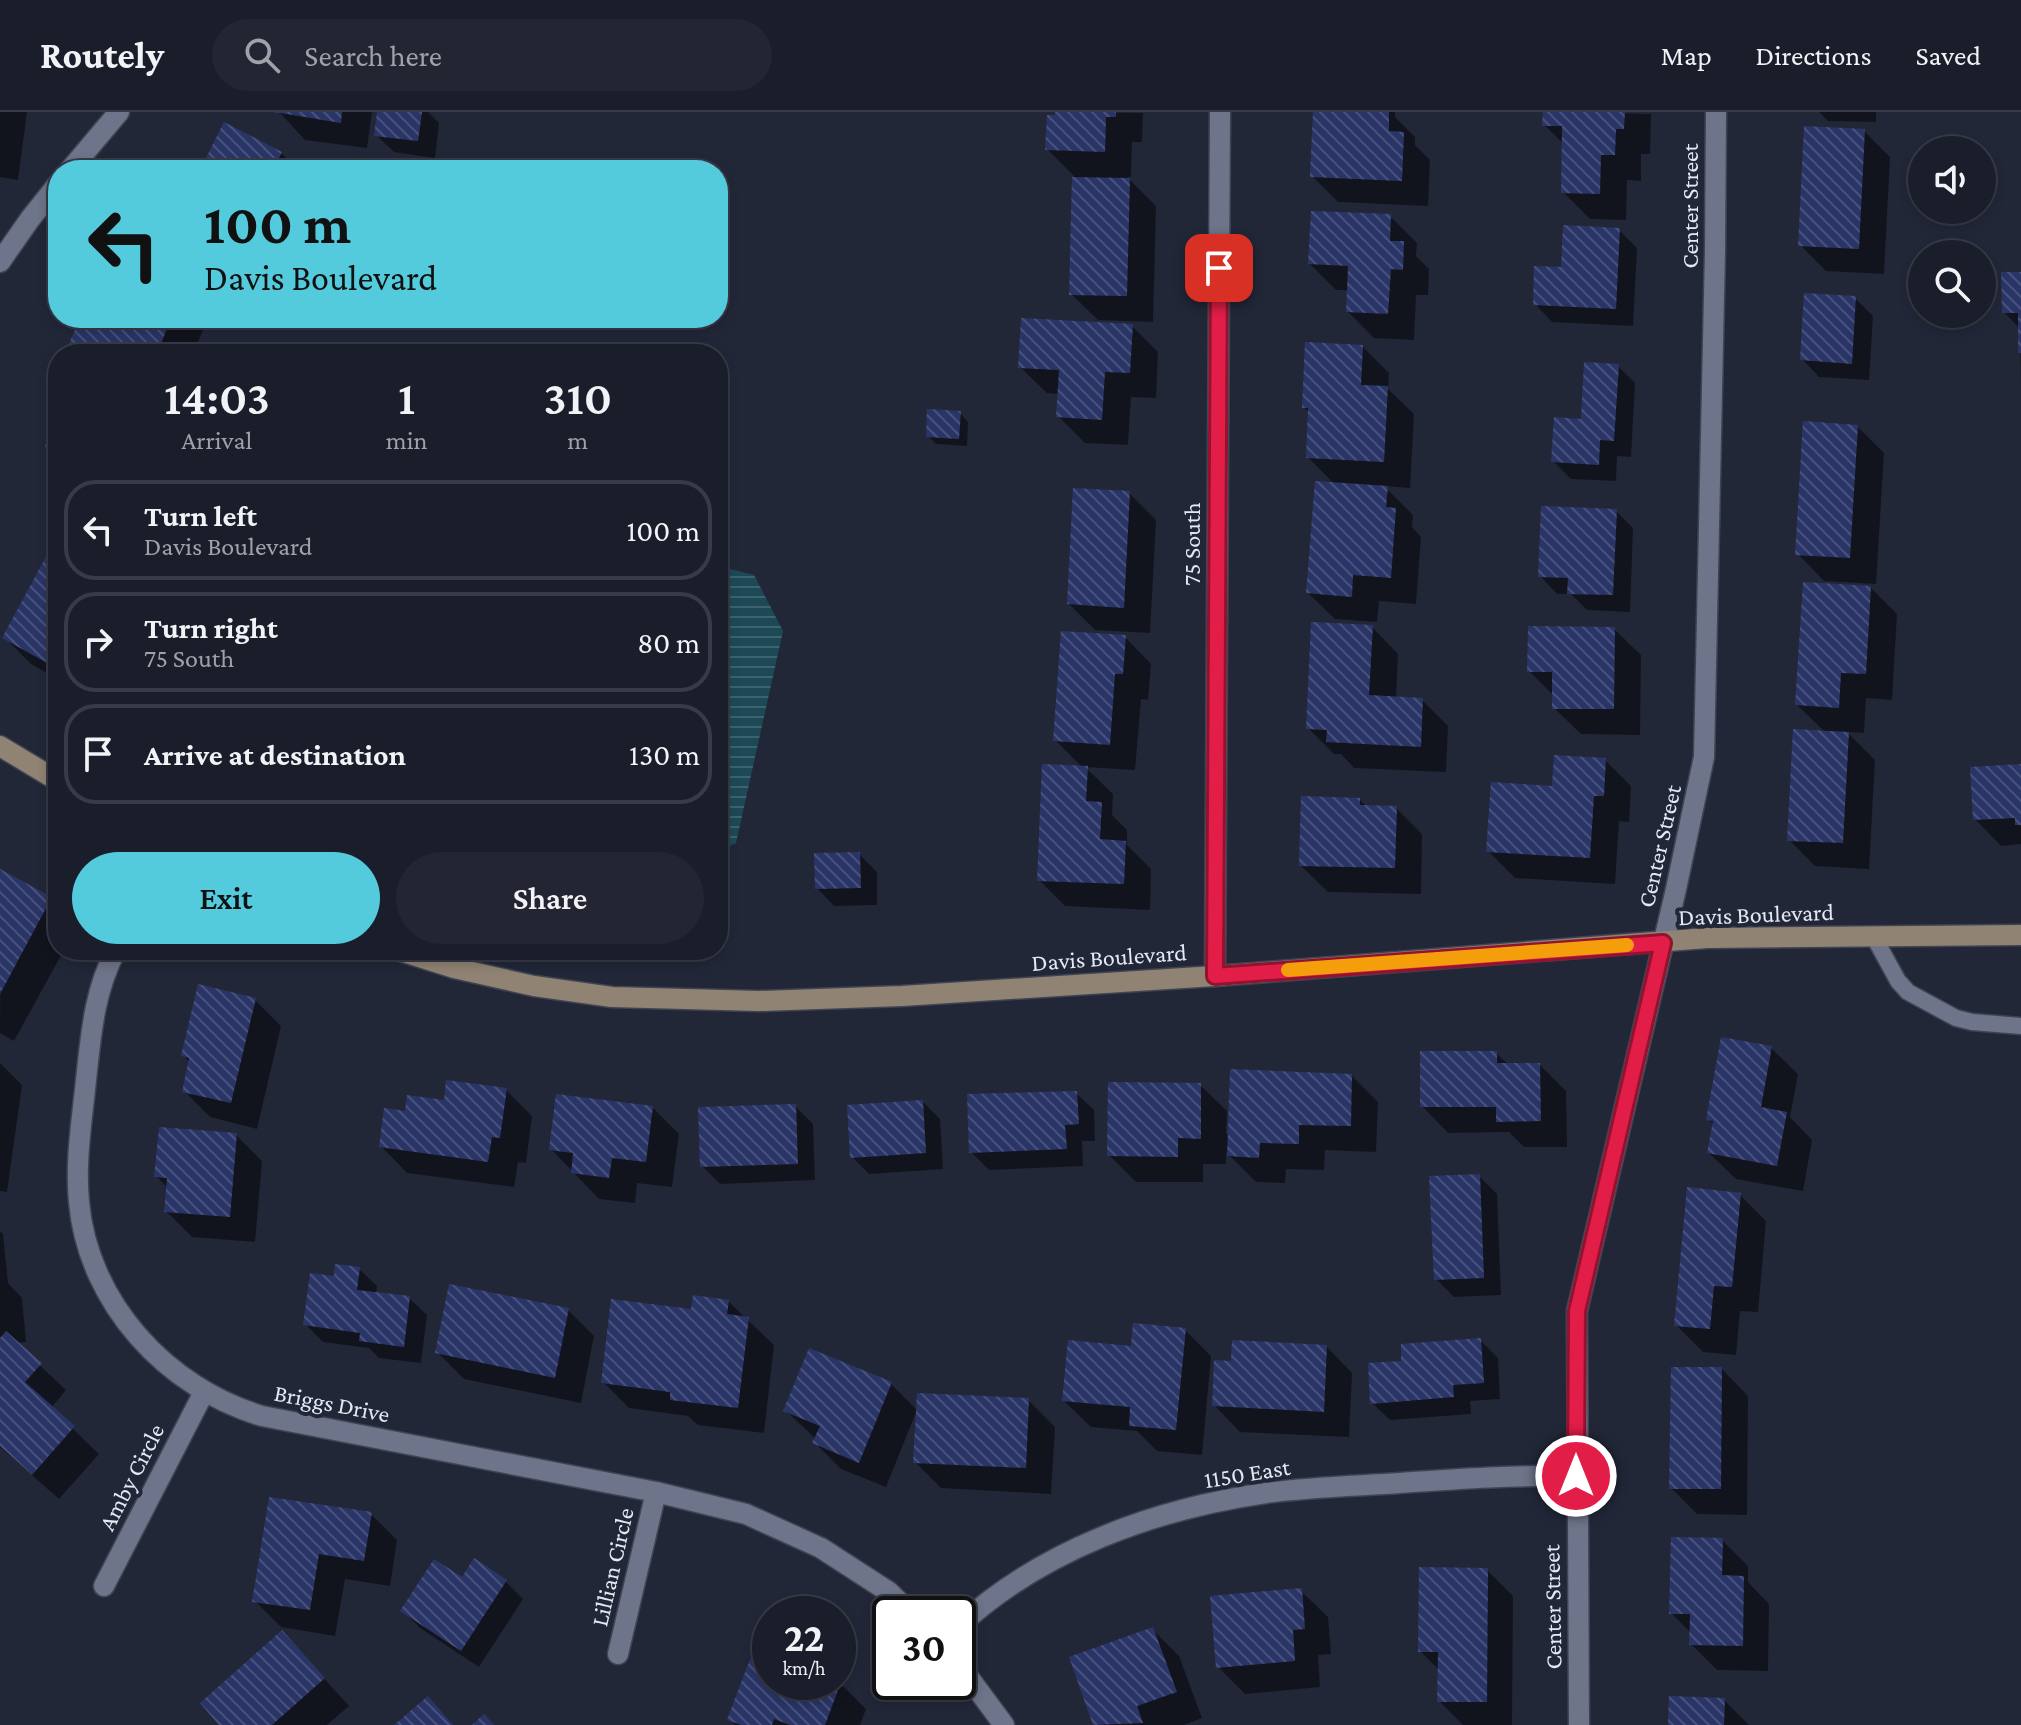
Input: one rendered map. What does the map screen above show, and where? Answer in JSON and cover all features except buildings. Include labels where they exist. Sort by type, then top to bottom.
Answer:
[{"type":"street","points":[[78,160],[119,112]]},
{"type":"street","name":"75 South","points":[[1215,976],[1220,112]]},
{"type":"street","name":"Center Street","points":[[1579,1725],[1577,1311],[1704,757],[1716,112]]},
{"type":"street","points":[[0,262],[48,196]]},
{"type":"street","points":[[0,746],[48,775]]},
{"type":"street","name":"Davis Boulevard","points":[[429,960],[534,986],[612,997],[684,1001],[845,999],[1215,976],[1707,938],[2021,935]]},
{"type":"street","name":"Briggs Drive","points":[[111,960],[94,1011],[80,1134],[78,1192],[84,1236],[95,1266],[124,1319],[162,1361],[204,1392],[242,1410],[283,1421],[656,1492],[746,1514],[821,1548],[893,1596]]},
{"type":"street","name":"Amby Circle","points":[[104,1586],[204,1392]]},
{"type":"street","name":"1150 East","points":[[976,1612],[1003,1589],[1037,1568],[1121,1530],[1214,1503],[1267,1493],[1319,1488],[1520,1476],[1576,1476]]},
{"type":"street","name":"Lillian Circle","points":[[618,1654],[656,1492]]},
{"type":"street","points":[[976,1687],[1004,1725]]},
{"type":"lane","points":[[1874,937],[1898,981],[1908,992],[1956,1018],[2021,1026]]},
{"type":"water","points":[[728,568],[754,575],[783,631],[736,843],[728,847]]},
{"type":"slow traffic","points":[[1288,970],[1627,945]]},
{"type":"route","points":[[1219,268],[1215,976],[1663,943],[1577,1311],[1576,1476]]}]
